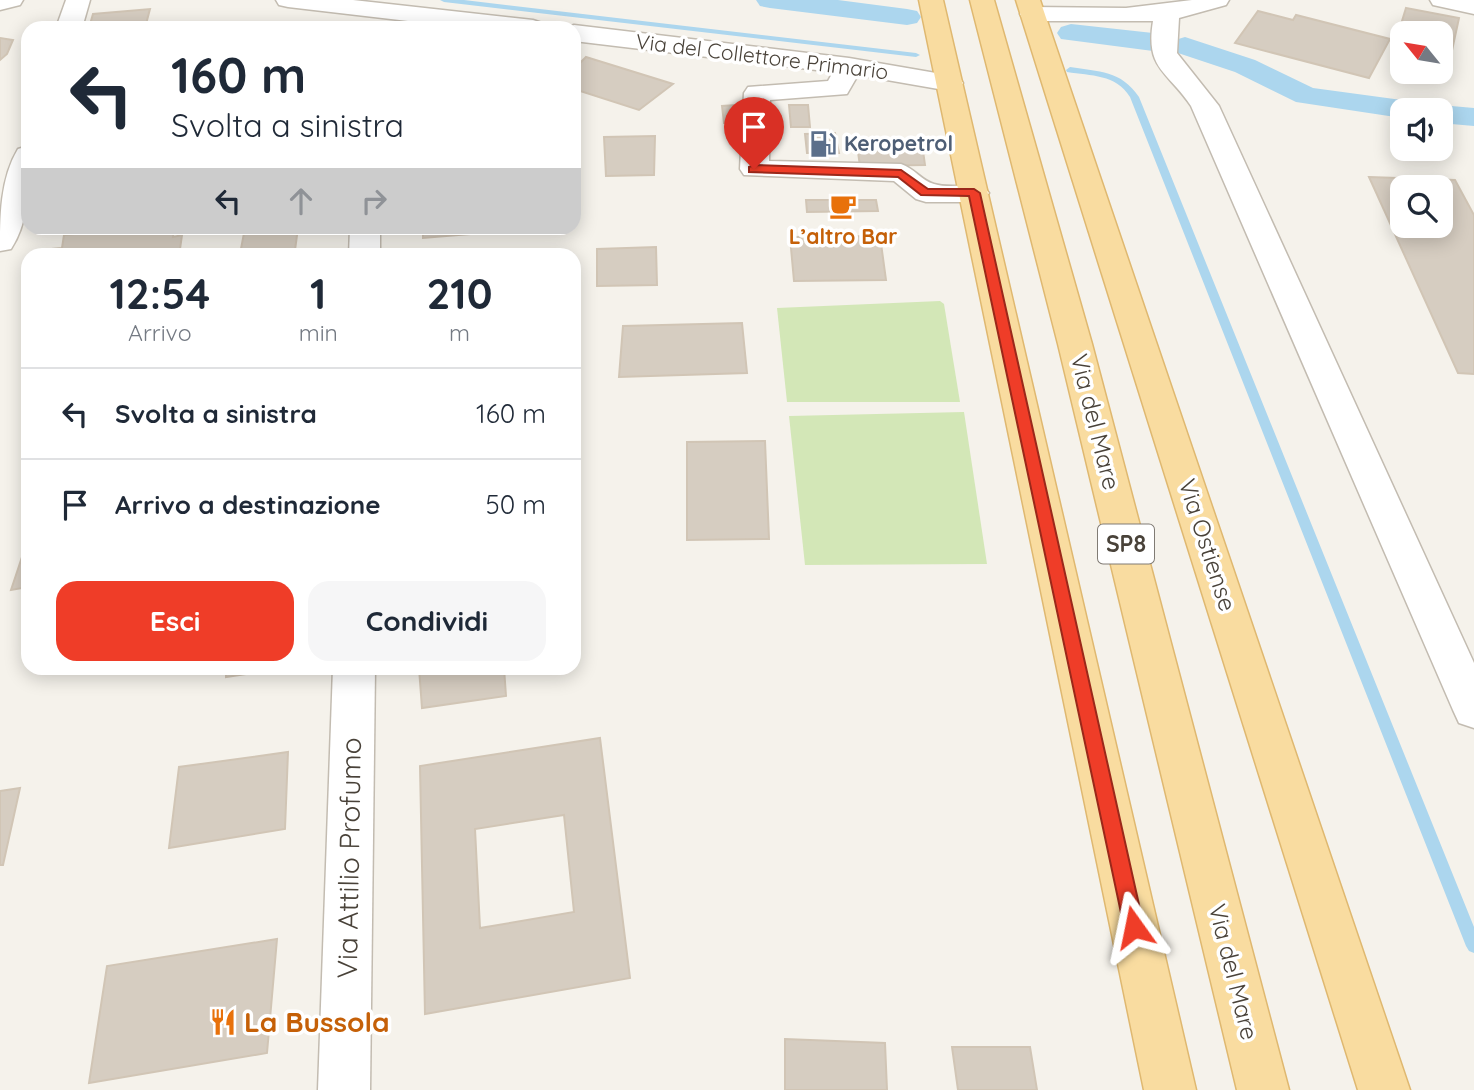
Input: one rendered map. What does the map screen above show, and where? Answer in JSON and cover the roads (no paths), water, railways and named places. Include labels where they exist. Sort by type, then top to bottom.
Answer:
[{"type":"main road","points":[[931,0],[1170,1090]]},
{"type":"main road","name":"Via del Mare","points":[[982,0],[1075,344],[1263,1090]]},
{"type":"main road","name":"Via Ostiense","points":[[1030,7],[1384,1090]]},
{"type":"street","points":[[0,4],[10,0]]},
{"type":"street","points":[[71,21],[78,0]]},
{"type":"street","points":[[288,0],[370,19],[406,21]]},
{"type":"street","points":[[1030,7],[1167,13],[1192,9],[1216,0]]},
{"type":"street","points":[[1442,0],[1474,7]]},
{"type":"street","points":[[1167,13],[1164,54],[1191,84],[1205,106],[1474,710]]},
{"type":"street","name":"Via del Collettore Primario","points":[[581,34],[849,66],[950,83]]},
{"type":"street","points":[[849,66],[838,88],[757,93],[754,169],[901,173],[926,193],[974,193]]},
{"type":"street","points":[[0,242],[21,177]]},
{"type":"street","name":"Via Attilio Profumo","points":[[344,1090],[354,675]]},
{"type":"waterway","points":[[444,0],[916,55]]},
{"type":"waterway","points":[[770,0],[907,17]]},
{"type":"waterway","points":[[1071,33],[1153,42]]},
{"type":"waterway","points":[[1185,46],[1245,66],[1307,96],[1390,107]]},
{"type":"waterway","points":[[1070,70],[1113,78],[1129,88],[1135,97],[1474,946]]},
{"type":"waterway","points":[[1453,115],[1474,117]]},
{"type":"place","name":"Keropetrol","points":[[823,144]]},
{"type":"place","name":"L’altro Bar","points":[[843,206]]},
{"type":"place","name":"La Bussola","points":[[223,1022]]}]
